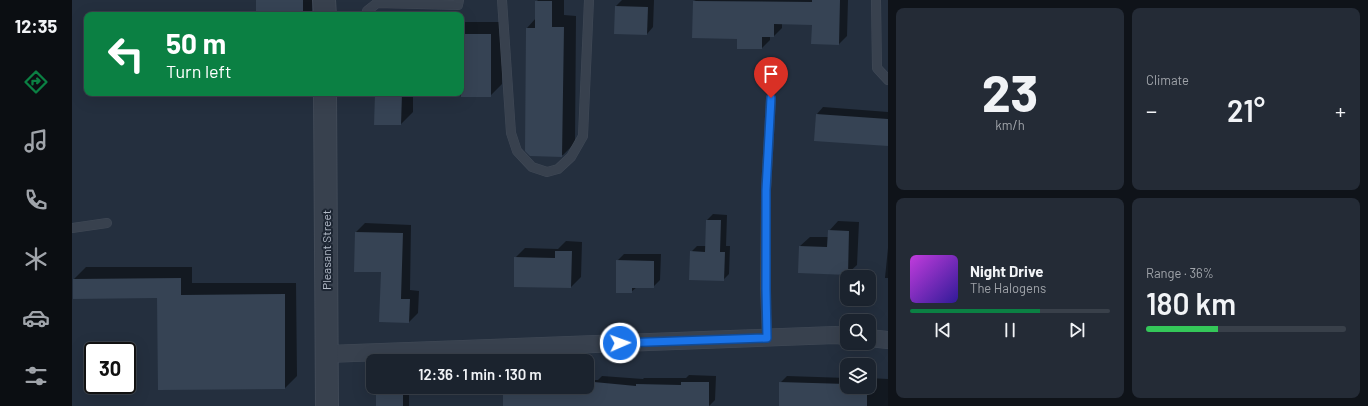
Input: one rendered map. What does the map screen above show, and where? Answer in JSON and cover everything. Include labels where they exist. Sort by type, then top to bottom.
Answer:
[{"type":"street","points":[[324,0],[324,12]]},
{"type":"street","name":"Pleasant Street","points":[[325,96],[327,406]]},
{"type":"street","points":[[327,354],[840,335]]},
{"type":"street","points":[[876,339],[888,340]]},
{"type":"lane","points":[[367,12],[367,10],[377,3],[458,5],[458,0]]},
{"type":"lane","points":[[502,0],[511,133],[517,151],[532,168],[547,172],[558,169],[571,157],[583,136],[589,0]]},
{"type":"lane","points":[[876,0],[877,68],[888,80]]},
{"type":"lane","points":[[767,338],[766,190],[771,98]]},
{"type":"lane","points":[[72,228],[107,223]]},
{"type":"building","points":[[256,0],[303,0],[303,12],[256,12]]},
{"type":"building","points":[[812,0],[840,0],[839,45],[811,44],[812,25],[774,24],[774,37],[762,37],[762,49],[737,49],[737,39],[692,38],[693,1],[812,2]]},
{"type":"building","points":[[535,1],[552,1],[552,27],[564,27],[562,157],[530,156],[525,151],[526,28],[535,28]]},
{"type":"building","points":[[615,6],[648,7],[647,35],[614,34]]},
{"type":"building","points":[[464,34],[491,34],[491,97],[461,97],[464,96]]},
{"type":"building","points":[[375,96],[402,96],[401,125],[374,125]]},
{"type":"building","points":[[816,114],[888,119],[888,146],[814,141]]},
{"type":"building","points":[[706,220],[721,220],[720,252],[725,252],[724,281],[689,280],[690,251],[705,252]]},
{"type":"building","points":[[828,230],[849,231],[848,270],[840,270],[840,275],[798,273],[799,246],[827,247]]},
{"type":"building","points":[[355,232],[403,233],[401,299],[410,299],[409,323],[379,322],[381,272],[354,272]]},
{"type":"building","points":[[555,251],[572,251],[571,288],[514,287],[514,257],[555,258]]},
{"type":"building","points":[[616,260],[654,261],[654,288],[632,288],[632,293],[616,293]]},
{"type":"building","points":[[181,278],[181,295],[285,294],[285,389],[158,390],[157,298],[73,299],[73,279]]},
{"type":"building","points":[[594,382],[636,386],[636,384],[681,385],[681,382],[709,382],[709,406],[503,406],[503,394],[594,394]]},
{"type":"building","points":[[779,382],[840,384],[840,394],[867,394],[867,406],[779,406]]},
{"type":"building","points":[[376,394],[403,394],[403,406],[376,406]]},
{"type":"route","points":[[620,343],[767,338],[766,190],[771,98]]}]
